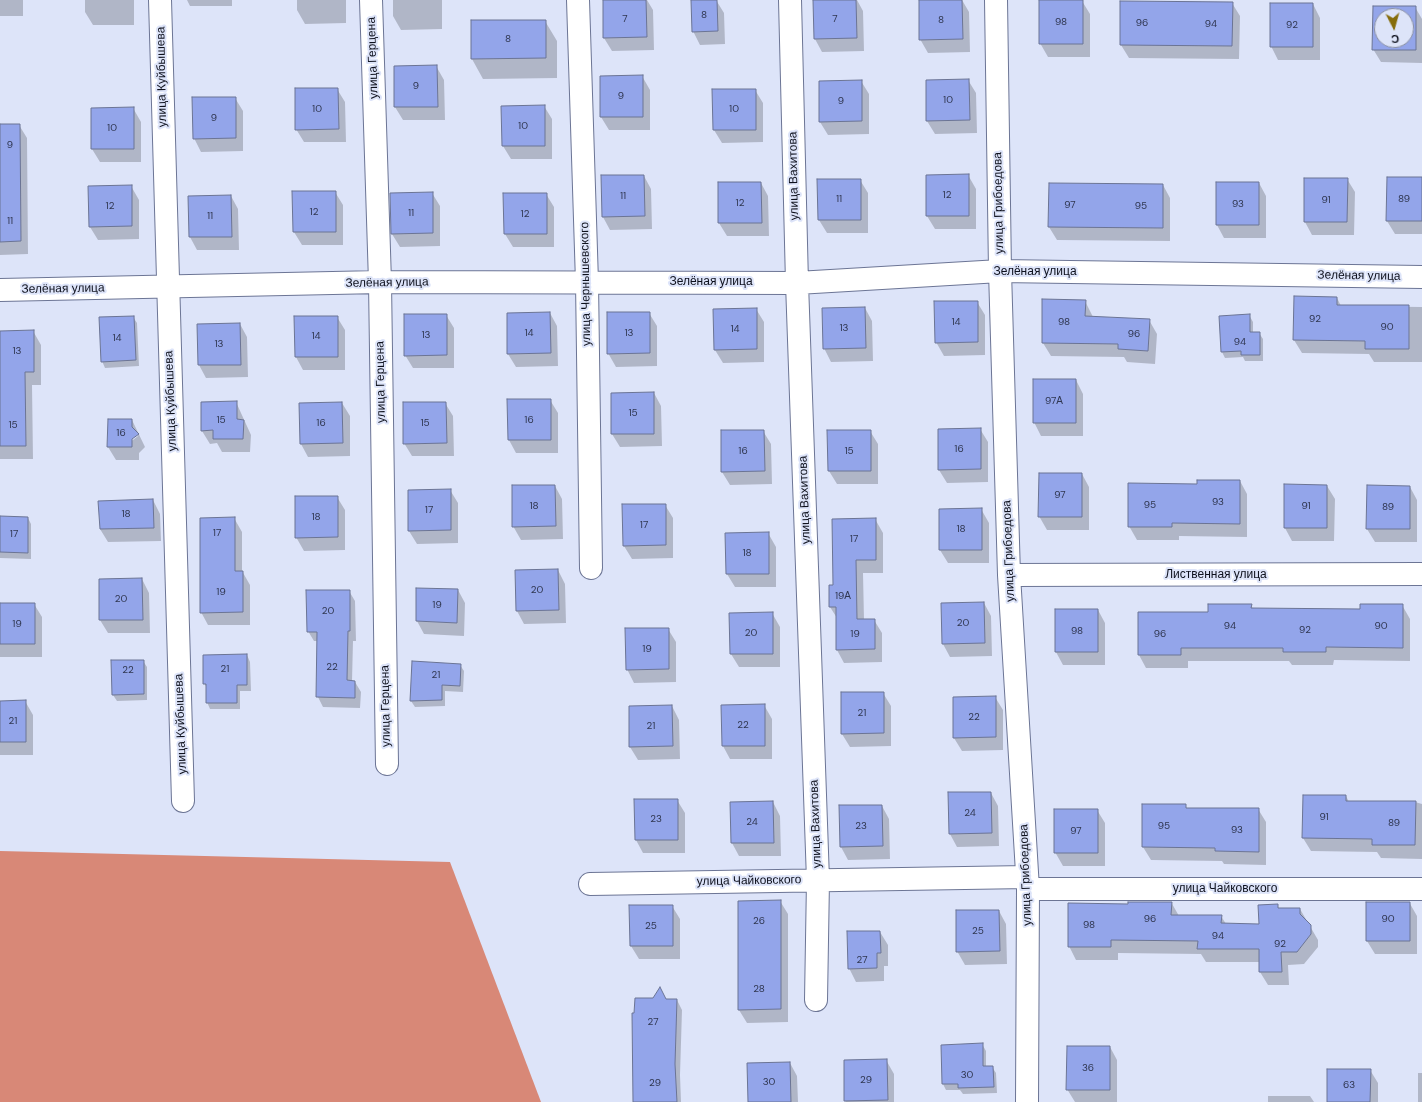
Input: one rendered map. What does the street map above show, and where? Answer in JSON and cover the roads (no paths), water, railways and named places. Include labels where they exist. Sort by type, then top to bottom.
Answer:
[{"type":"street","name":"улица Куйбышева","points":[[160,0],[183,801]]},
{"type":"street","name":"улица Герцена","points":[[371,0],[380,282],[387,764]]},
{"type":"street","name":"улица Чернышевского","points":[[578,0],[587,282],[591,568]]},
{"type":"street","name":"улица Вахитова","points":[[790,0],[797,283],[818,880],[816,1000]]},
{"type":"street","name":"улица Грибоедова","points":[[996,0],[1000,271],[1009,575],[1028,883],[1027,1102]]},
{"type":"street","name":"Зелёная улица","points":[[0,290],[380,282],[797,283],[1000,271],[1422,277]]},
{"type":"street","name":"Лиственная улица","points":[[1009,575],[1422,574]]},
{"type":"street","name":"улица Чайковского","points":[[590,884],[818,880],[1422,889]]}]
